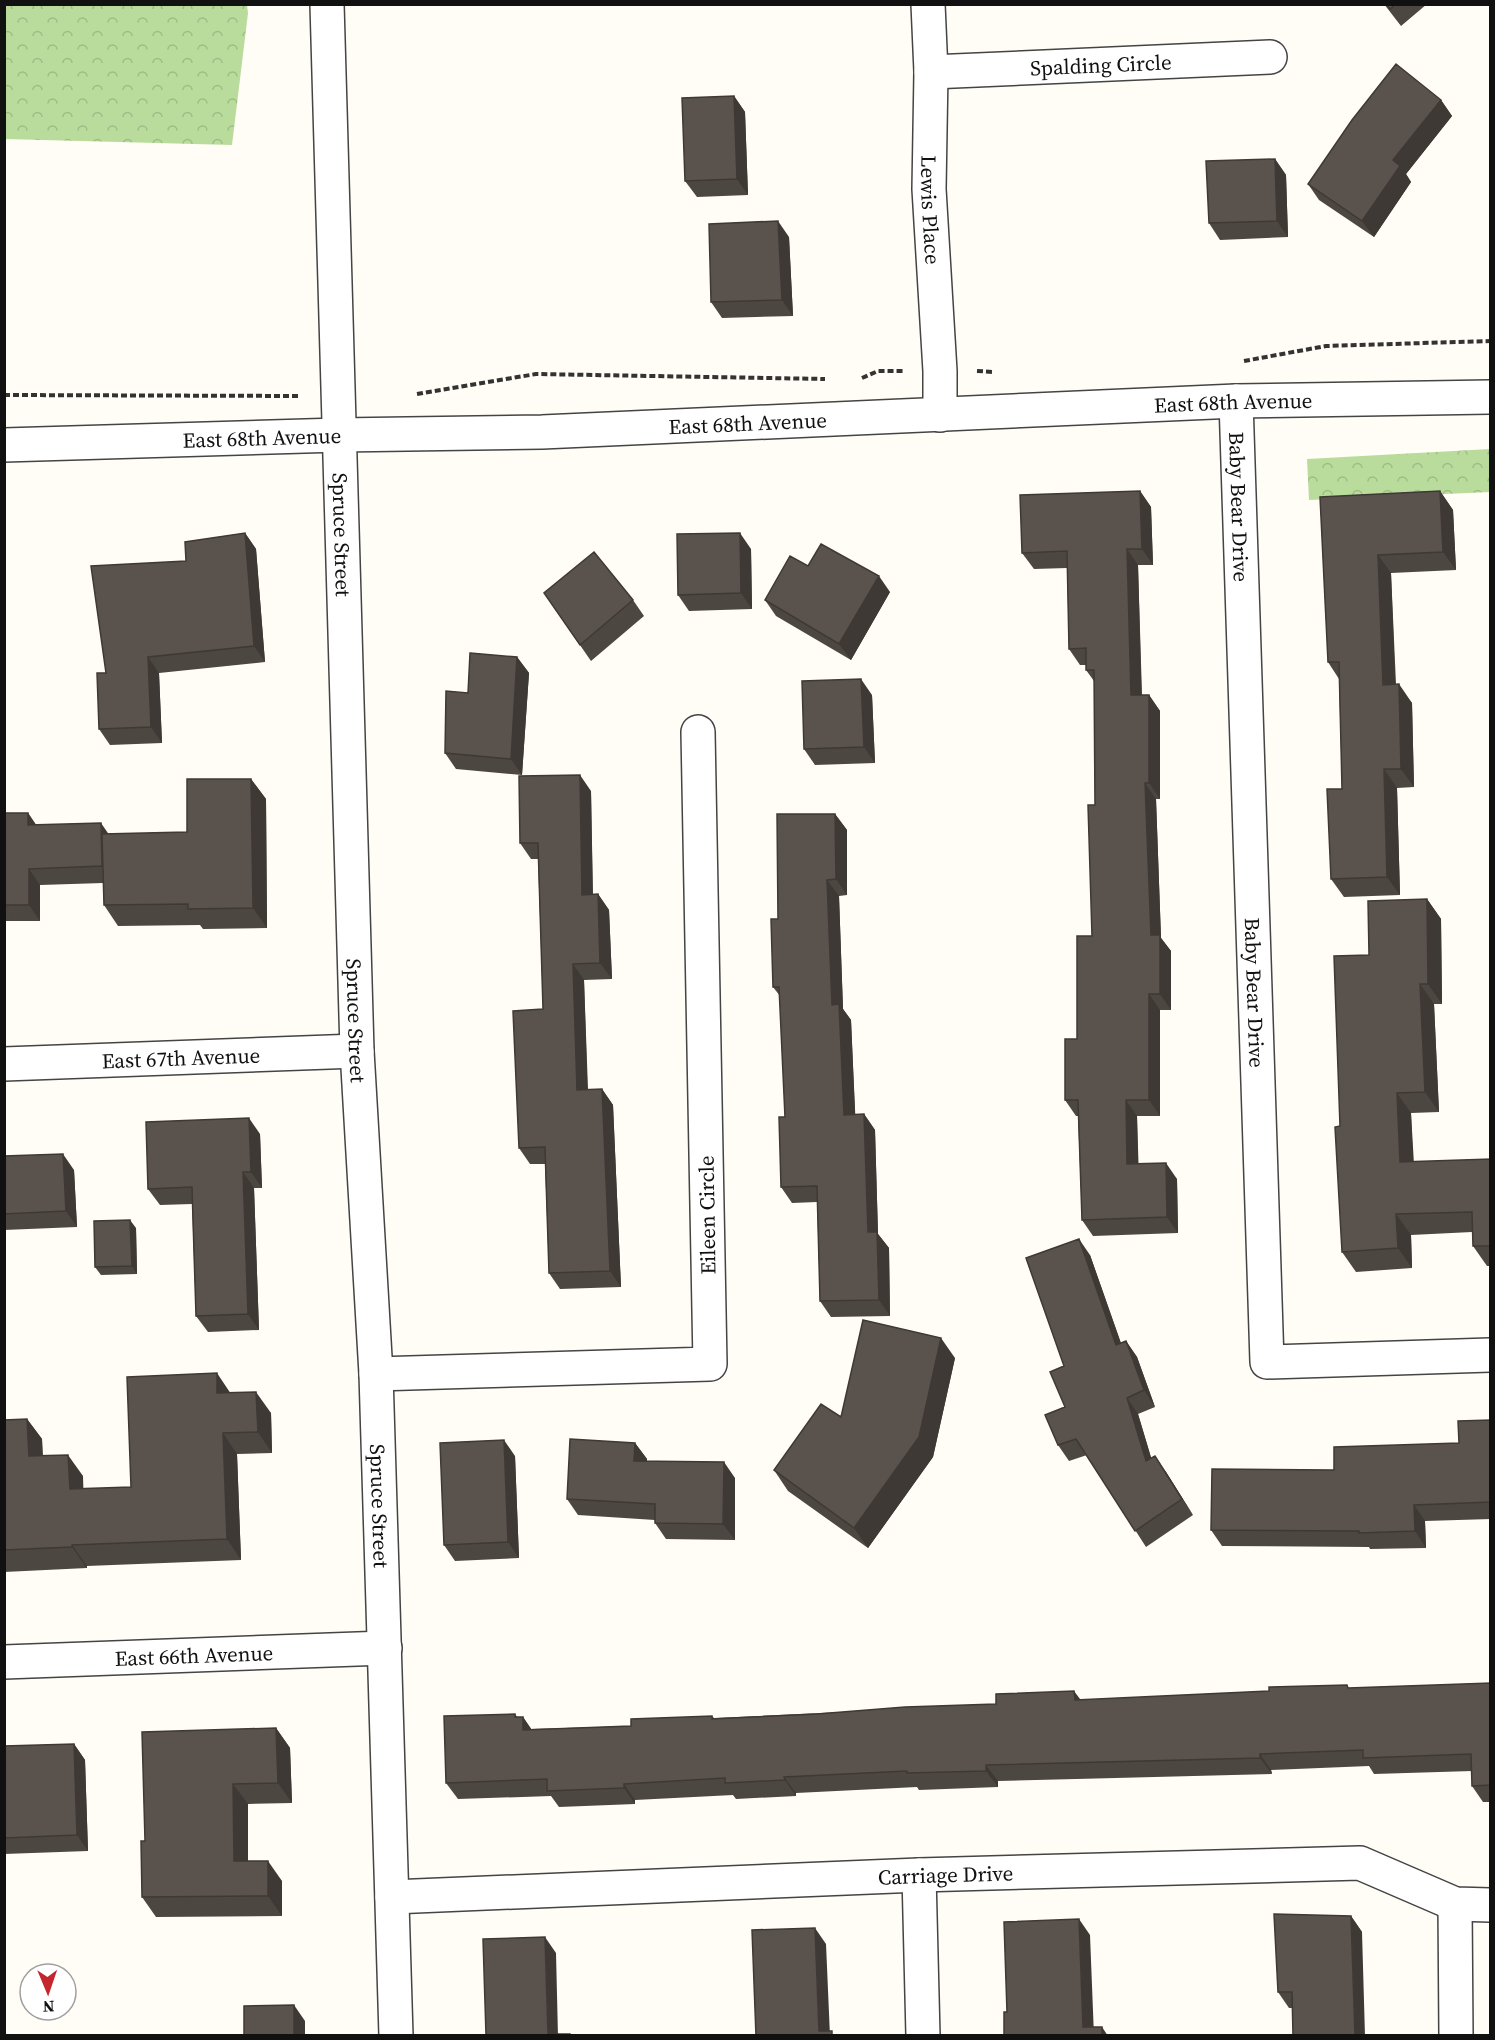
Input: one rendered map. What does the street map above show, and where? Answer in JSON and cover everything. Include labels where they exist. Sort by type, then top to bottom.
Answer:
[{"type":"street","name":"Spruce Street","points":[[327,4],[357,1051],[376,1374],[396,2036]]},
{"type":"street","name":"Lewis Place","points":[[928,4],[931,72],[929,189],[940,371],[940,415]]},
{"type":"street","name":"Spalding Circle","points":[[931,72],[1270,57]]},
{"type":"street","name":"East 68th Avenue","points":[[4,445],[339,435],[542,432],[1236,401],[1491,397]]},
{"type":"street","name":"Baby Bear Drive","points":[[1236,401],[1267,1362],[1491,1355]]},
{"type":"street","name":"Eileen Circle","points":[[376,1374],[710,1364],[698,732]]},
{"type":"street","name":"East 67th Avenue","points":[[4,1064],[357,1051]]},
{"type":"street","name":"East 66th Avenue","points":[[4,1662],[385,1648]]},
{"type":"street","name":"Carriage Drive","points":[[392,1897],[919,1875],[1360,1863],[1455,1904],[1491,1905]]},
{"type":"street","points":[[919,1875],[923,2036]]},
{"type":"street","points":[[1455,1904],[1456,2036]]},
{"type":"path","points":[[4,395],[337,396]]},
{"type":"green space","points":[[5,4],[247,5],[248,13],[232,145],[5,139]]},
{"type":"green space","points":[[1490,449],[1490,492],[1309,500],[1307,459]]},
{"type":"building","points":[[1386,4],[1396,4],[1390,9]]},
{"type":"building","points":[[1396,64],[1441,100],[1393,160],[1400,166],[1362,221],[1308,184],[1352,120]]},
{"type":"building","points":[[734,96],[737,179],[685,181],[682,98]]},
{"type":"building","points":[[1275,159],[1277,221],[1209,223],[1206,161]]},
{"type":"building","points":[[778,221],[782,300],[711,302],[709,224]]},
{"type":"building","points":[[1140,491],[1142,549],[1127,549],[1131,695],[1149,695],[1149,783],[1145,783],[1151,935],[1160,935],[1160,994],[1149,994],[1149,1100],[1126,1100],[1127,1164],[1166,1163],[1167,1217],[1082,1220],[1078,1100],[1065,1100],[1065,1039],[1077,1039],[1077,936],[1092,936],[1088,805],[1095,805],[1094,670],[1086,670],[1086,648],[1069,649],[1067,551],[1022,553],[1020,495]]},
{"type":"building","points":[[1440,491],[1443,552],[1378,555],[1383,685],[1399,684],[1401,769],[1384,769],[1387,877],[1331,879],[1327,789],[1342,789],[1339,662],[1328,662],[1320,497]]},
{"type":"building","points":[[245,533],[254,646],[148,657],[151,727],[99,729],[97,673],[106,673],[91,566],[186,561],[185,542]]},
{"type":"building","points":[[740,533],[741,593],[678,595],[677,534]]},
{"type":"building","points":[[821,544],[879,576],[839,644],[765,600],[790,556],[808,566]]},
{"type":"building","points":[[594,552],[633,600],[580,645],[544,593]]},
{"type":"building","points":[[470,653],[517,657],[511,759],[445,753],[446,691],[468,693]]},
{"type":"building","points":[[861,679],[864,747],[804,749],[802,681]]},
{"type":"building","points":[[580,775],[582,895],[598,894],[600,963],[573,964],[577,1090],[602,1089],[610,1271],[549,1273],[545,1147],[519,1148],[513,1011],[543,1009],[538,843],[520,843],[519,776]]},
{"type":"building","points":[[187,779],[251,779],[253,908],[188,909],[188,904],[104,905],[102,834],[187,832]]},
{"type":"building","points":[[4,813],[28,813],[28,825],[101,823],[102,866],[29,869],[29,905],[4,905]]},
{"type":"building","points":[[777,814],[835,814],[836,879],[827,880],[832,1005],[839,1004],[844,1115],[864,1114],[868,1232],[877,1232],[879,1300],[820,1301],[817,1186],[781,1187],[779,1117],[785,1117],[779,987],[773,987],[771,919],[778,919]]},
{"type":"building","points":[[1427,899],[1428,984],[1420,984],[1425,1092],[1397,1093],[1400,1162],[1491,1159],[1491,1246],[1473,1246],[1472,1212],[1396,1214],[1398,1248],[1342,1252],[1335,1127],[1340,1126],[1334,956],[1369,955],[1368,901]]},
{"type":"building","points":[[249,1118],[251,1172],[243,1172],[248,1314],[196,1316],[192,1187],[148,1189],[146,1122]]},
{"type":"building","points":[[63,1154],[66,1211],[4,1214],[4,1156]]},
{"type":"building","points":[[130,1220],[132,1266],[95,1267],[94,1221]]},
{"type":"building","points":[[1079,1239],[1116,1345],[1126,1341],[1144,1390],[1127,1398],[1146,1461],[1155,1456],[1182,1499],[1135,1531],[1076,1439],[1058,1445],[1045,1415],[1065,1407],[1050,1372],[1064,1366],[1026,1258]]},
{"type":"building","points":[[863,1320],[941,1338],[919,1437],[854,1528],[774,1470],[821,1404],[841,1417]]},
{"type":"building","points":[[217,1373],[217,1393],[256,1392],[258,1432],[223,1433],[227,1539],[4,1550],[4,1420],[27,1419],[29,1456],[68,1455],[70,1489],[131,1487],[127,1377]]},
{"type":"building","points":[[1491,1420],[1491,1502],[1414,1505],[1415,1531],[1359,1533],[1359,1531],[1211,1530],[1212,1469],[1334,1470],[1334,1447],[1459,1443],[1458,1421]]},
{"type":"building","points":[[570,1439],[635,1443],[634,1461],[724,1462],[723,1524],[655,1523],[655,1504],[567,1499]]},
{"type":"building","points":[[504,1440],[508,1542],[444,1545],[440,1443]]},
{"type":"building","points":[[1491,1683],[1491,1785],[1472,1786],[1471,1754],[1363,1758],[1363,1750],[1260,1754],[1260,1758],[986,1765],[986,1771],[907,1773],[907,1771],[784,1777],[785,1780],[725,1783],[725,1778],[624,1784],[624,1788],[547,1791],[547,1779],[446,1783],[444,1716],[515,1714],[515,1717],[523,1717],[523,1730],[631,1726],[631,1719],[712,1716],[712,1719],[905,1707],[996,1704],[996,1694],[1074,1691],[1075,1700],[1269,1691],[1269,1687],[1347,1685],[1348,1688]]},
{"type":"building","points":[[276,1728],[278,1783],[233,1784],[234,1861],[268,1861],[268,1896],[142,1897],[141,1841],[145,1841],[142,1732]]},
{"type":"building","points":[[74,1744],[77,1835],[4,1838],[4,1746]]},
{"type":"building","points":[[1274,1914],[1351,1916],[1355,2036],[1293,2036],[1292,1992],[1278,1992]]},
{"type":"building","points":[[1079,1919],[1083,2027],[1102,2027],[1102,2036],[1004,2036],[1004,2012],[1007,2012],[1004,1922]]},
{"type":"building","points":[[815,1928],[819,2031],[832,2031],[832,2036],[756,2036],[752,1930]]},
{"type":"building","points":[[545,1937],[548,2034],[570,2034],[570,2036],[477,2036],[486,2035],[483,1939]]},
{"type":"building","points":[[294,2005],[294,2036],[244,2036],[244,2006]]}]
